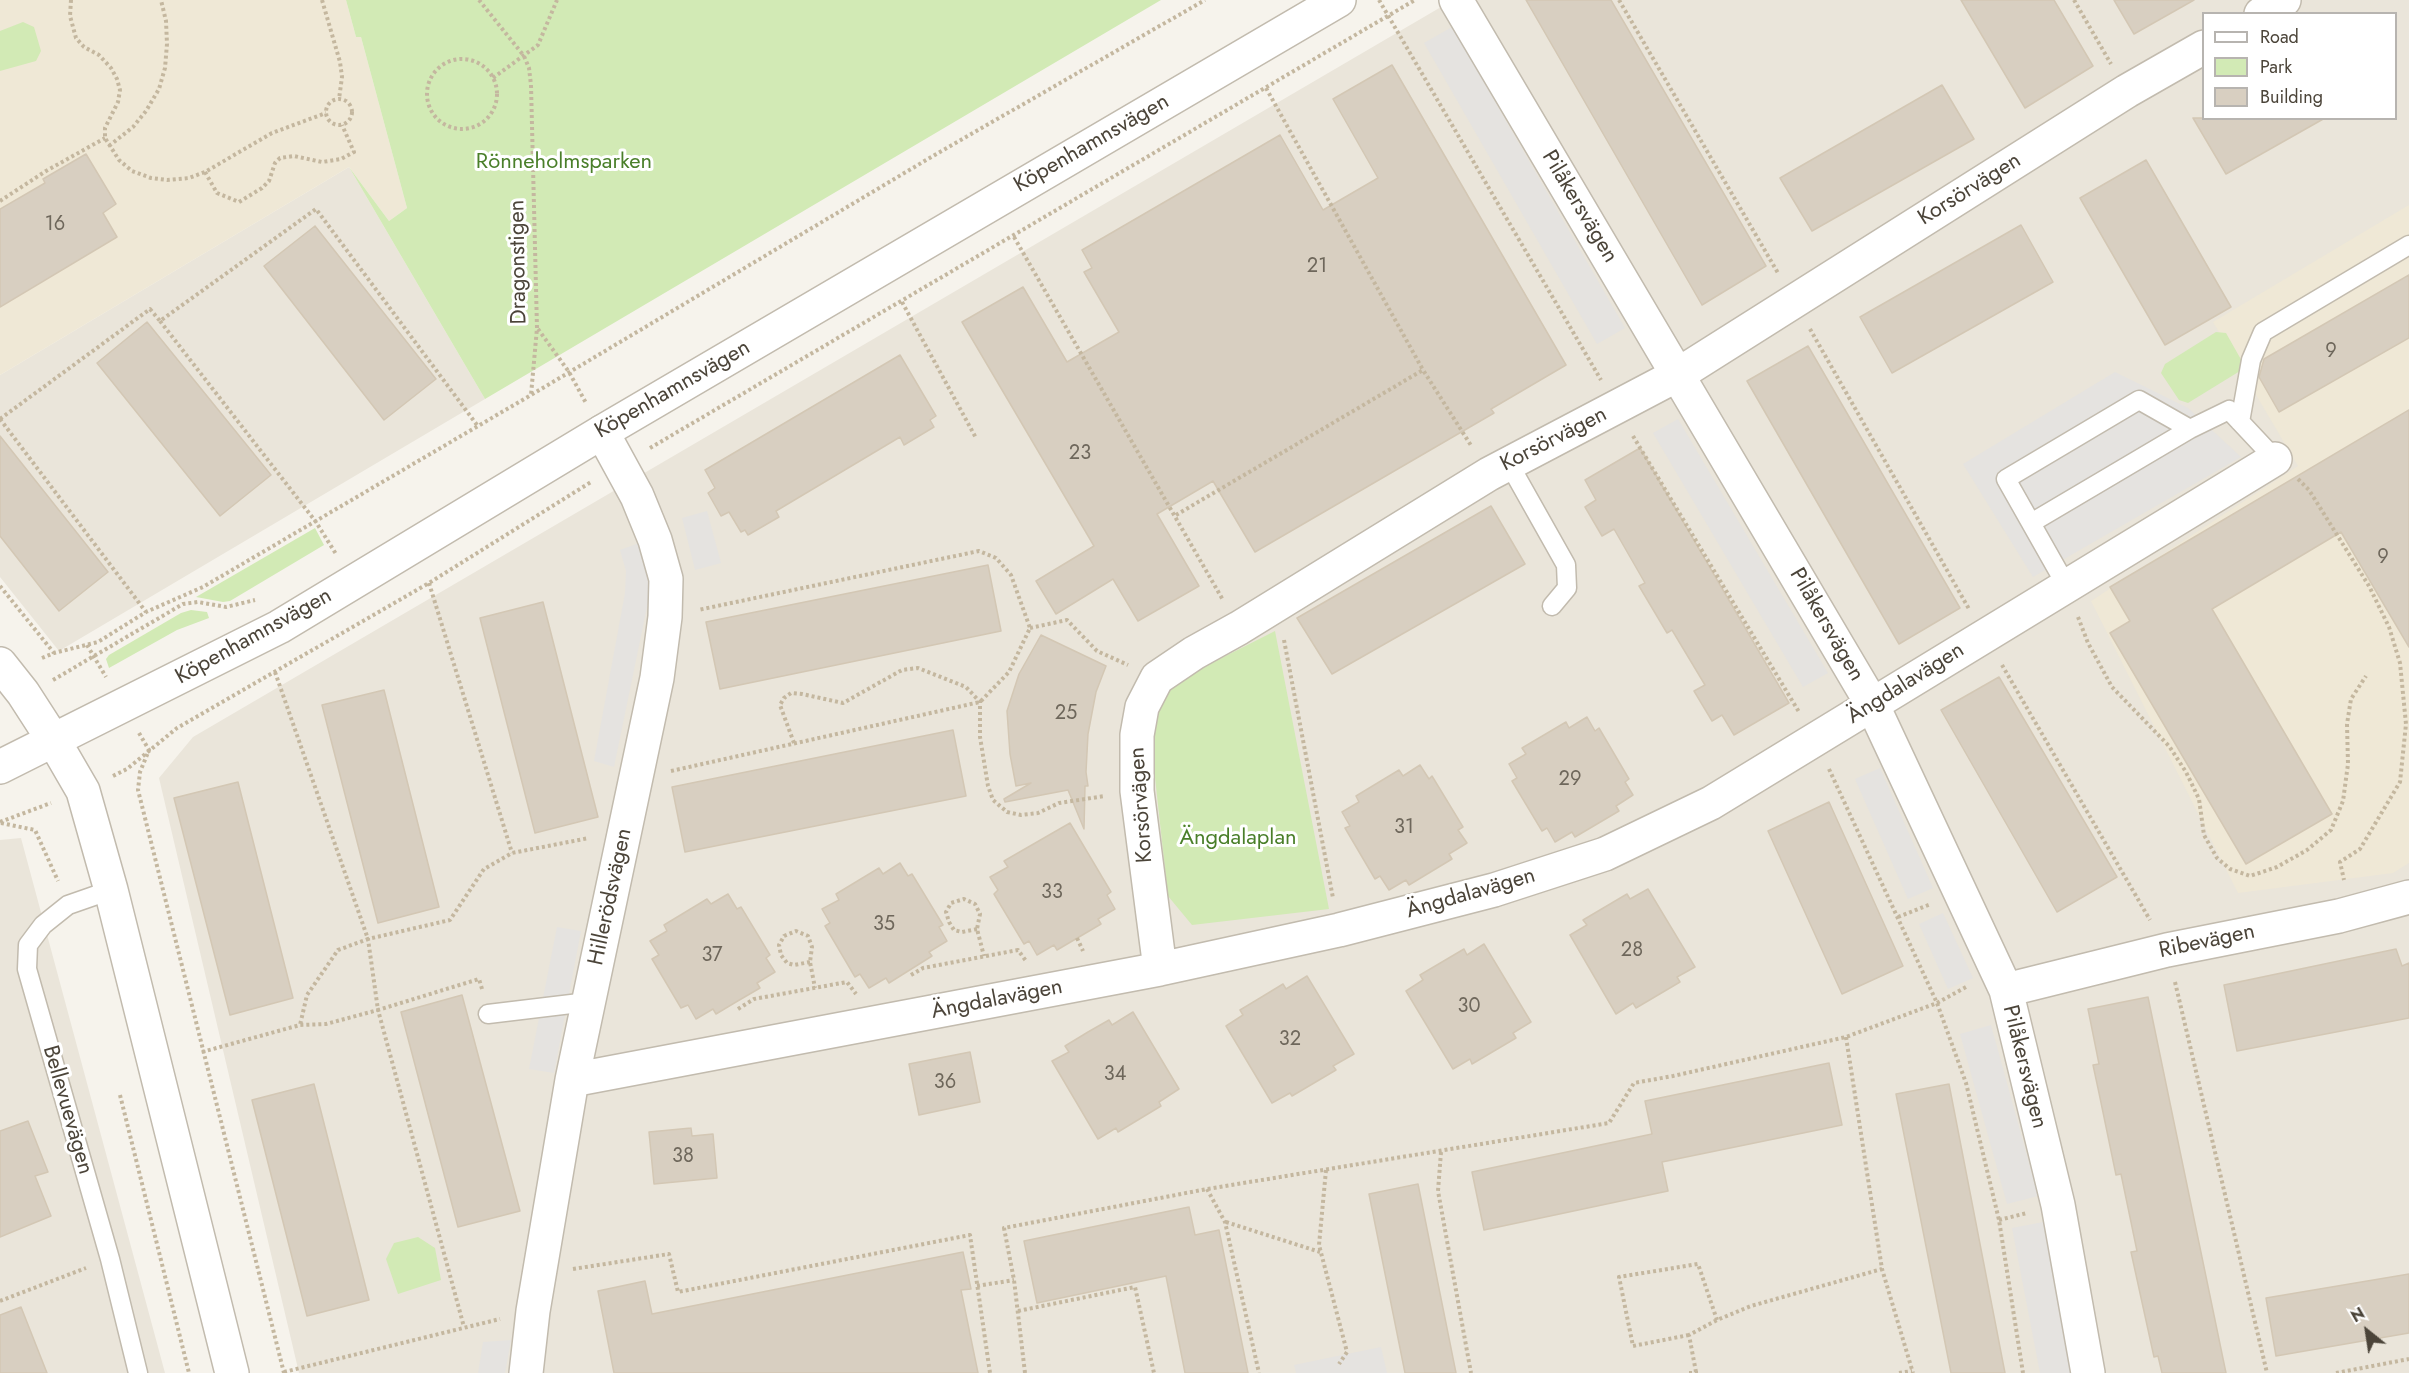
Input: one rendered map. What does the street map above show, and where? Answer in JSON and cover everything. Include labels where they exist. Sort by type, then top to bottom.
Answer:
[{"type":"street","name":"Köpenhamnsvägen","points":[[0,767],[279,627],[602,432],[1339,0]]},
{"type":"street","name":"Pilåkersvägen","points":[[1456,0],[1872,704],[2001,981],[2058,1205],[2088,1373]]},
{"type":"street","points":[[2264,12],[2284,0]]},
{"type":"street","name":"Korsörvägen","points":[[1160,969],[1137,791],[1137,735],[1142,707],[1157,678],[1194,653],[1239,628],[1498,468],[1679,374],[2127,91],[2202,48]]},
{"type":"street","name":"Hillerödsvägen","points":[[526,1373],[533,1311],[572,1080],[657,678],[665,617],[666,579],[655,540],[637,496],[602,432]]},
{"type":"street","name":"Ängdalavägen","points":[[572,1080],[1160,969],[1339,930],[1494,890],[1605,854],[1711,803],[2275,459]]},
{"type":"street","points":[[0,664],[23,693],[83,791],[111,890],[232,1373]]},
{"type":"street","name":"Ribevägen","points":[[2001,981],[2351,913],[2409,897]]},
{"type":"lane","points":[[2240,422],[2251,360],[2263,332],[2409,245]]},
{"type":"lane","points":[[2066,585],[2006,479],[2139,399],[2190,429]]},
{"type":"lane","points":[[2031,523],[2190,429],[2229,410],[2275,459]]},
{"type":"lane","points":[[1498,468],[1566,565],[1567,588],[1552,606]]},
{"type":"lane","name":"Bellevuevägen","points":[[111,890],[68,905],[43,925],[28,945],[27,969],[110,1259],[138,1373]]},
{"type":"lane","points":[[488,1014],[588,1002]]},
{"type":"path","points":[[71,0],[70,16],[76,38],[111,68],[120,90],[118,102],[105,128],[105,138],[119,160],[132,171],[167,180],[189,178],[205,172],[272,133],[326,113]]},
{"type":"path","points":[[109,146],[133,127],[159,89],[165,68],[167,44],[166,21],[161,0]]},
{"type":"path","points":[[322,0],[340,62],[342,77],[339,99]]},
{"type":"path","name":"Dragonstigen","points":[[479,0],[524,56],[529,68],[537,328],[531,395]]},
{"type":"path","points":[[493,78],[538,45],[557,0]]},
{"type":"path","points":[[42,658],[54,652],[98,642],[146,612],[203,587],[938,153],[1205,0]]},
{"type":"path","points":[[1379,0],[1815,740],[1937,1003],[1966,1083],[1999,1220],[2023,1373]]},
{"type":"path","points":[[127,770],[177,728],[429,583],[620,466],[1415,0]]},
{"type":"path","points":[[1619,0],[2167,950],[2267,1373]]},
{"type":"path","points":[[2074,0],[2127,91]]},
{"type":"path","points":[[465,59],[476,62],[493,78],[496,100],[484,120],[474,126],[452,127],[441,122],[433,114],[427,93],[429,81],[443,64],[465,59]]},
{"type":"path","points":[[1266,88],[1423,370],[1498,468]]},
{"type":"path","points":[[339,99],[350,104],[352,112],[349,120],[342,125],[333,123],[326,113],[328,105],[339,99]]},
{"type":"path","points":[[205,172],[217,193],[239,202],[269,181],[275,163],[280,158],[294,156],[322,162],[341,159],[354,152],[342,125]]},
{"type":"path","points":[[0,201],[105,138]]},
{"type":"path","points":[[160,321],[316,209],[477,425]]},
{"type":"path","points":[[1014,237],[1176,514],[1239,628]]},
{"type":"path","points":[[902,302],[976,438]]},
{"type":"path","points":[[146,612],[0,419],[150,309],[316,522],[336,555]]},
{"type":"path","points":[[537,328],[569,372]]},
{"type":"path","points":[[1176,514],[1423,370]]},
{"type":"path","points":[[2275,459],[2309,490],[2363,576],[2389,627],[2400,663],[2406,724],[2400,782],[2360,849],[2340,862],[2351,913]]},
{"type":"path","points":[[636,778],[980,702],[1009,672],[1030,628],[1011,575],[996,558],[979,551],[665,617]]},
{"type":"path","points":[[429,583],[512,853]]},
{"type":"path","points":[[2066,585],[2088,643],[2112,687],[2169,746],[2186,772],[2199,799],[2204,836],[2217,858],[2230,869],[2250,876],[2277,867],[2307,850],[2331,830],[2343,801],[2348,764],[2347,724],[2351,699],[2366,676]]},
{"type":"path","points":[[0,586],[54,652]]},
{"type":"path","points":[[1277,604],[1339,930]]},
{"type":"path","points":[[1030,628],[1067,620],[1097,651],[1157,678]]},
{"type":"path","points":[[794,744],[780,705],[791,693],[843,703],[903,670],[918,668],[966,687],[980,702],[980,737],[988,786],[993,800],[1007,812],[1021,815],[1038,813],[1059,803],[1137,791]]},
{"type":"path","points":[[275,672],[368,939],[378,1010],[464,1327]]},
{"type":"path","points":[[149,750],[140,772],[138,790],[284,1373],[533,1311]]},
{"type":"path","points":[[0,823],[32,810]]},
{"type":"path","points":[[0,823],[35,830],[58,881]]},
{"type":"path","points":[[300,1025],[307,995],[339,950],[368,939],[450,920],[484,869],[512,853],[625,831]]},
{"type":"path","points":[[977,929],[962,932],[954,930],[948,922],[946,912],[951,903],[964,899],[975,904],[980,914],[977,929],[984,956]]},
{"type":"path","points":[[810,962],[794,965],[787,963],[781,955],[779,945],[783,936],[796,931],[808,936],[812,947],[810,962],[815,988]]},
{"type":"path","points":[[911,975],[923,968],[1018,950],[1031,969]]},
{"type":"path","points":[[202,1052],[300,1025],[326,1024],[479,980],[488,1014]]},
{"type":"path","points":[[1025,1373],[1014,1280],[1004,1228],[1208,1189],[1609,1124],[1634,1083],[1846,1037],[2001,981]]},
{"type":"path","points":[[738,1009],[754,999],[847,982],[858,996]]},
{"type":"path","points":[[1846,1037],[1882,1269],[1913,1372],[1899,1373]]},
{"type":"path","points":[[120,1095],[189,1373]]},
{"type":"path","points":[[1441,1152],[1438,1191],[1471,1373]]},
{"type":"path","points":[[1326,1170],[1320,1252],[1347,1352],[1339,1364]]},
{"type":"path","points":[[1208,1189],[1225,1222],[1259,1373]]},
{"type":"path","points":[[1225,1222],[1320,1252]]},
{"type":"path","points":[[539,1274],[669,1254],[678,1292],[970,1235],[990,1373]]},
{"type":"path","points":[[0,1301],[110,1259]]},
{"type":"path","points":[[1717,1320],[1698,1264],[1619,1277],[1632,1346],[1689,1335],[1751,1306],[1882,1269]]},
{"type":"path","points":[[977,1286],[1014,1280]]},
{"type":"path","points":[[1018,1311],[1135,1287],[1154,1373]]},
{"type":"path","points":[[1689,1335],[1697,1372],[1689,1373]]},
{"type":"path","points":[[2336,1373],[2409,1359]]},
{"type":"shaded area","points":[[0,0],[346,0],[356,37],[361,37],[407,208],[389,221],[349,167],[0,375]]},
{"type":"shaded area","points":[[1453,0],[2409,0],[2409,1373],[299,1373],[159,778],[193,737]]},
{"type":"shaded area","points":[[1452,27],[1625,328],[1597,344],[1424,43]]},
{"type":"shaded area","points":[[349,167],[485,399],[59,651],[0,577],[0,375]]},
{"type":"shaded area","points":[[2409,205],[2409,863],[2393,873],[2238,893],[2091,601],[2298,466],[2213,322]]},
{"type":"shaded area","points":[[2115,372],[2188,408],[2241,457],[2033,577],[1963,464]]},
{"type":"shaded area","points":[[1678,419],[1828,673],[1803,687],[1653,433]]},
{"type":"shaded area","points":[[707,511],[721,563],[695,570],[682,518]]},
{"type":"shaded area","points":[[642,542],[648,571],[648,602],[614,767],[594,761],[625,593],[626,571],[620,550]]},
{"type":"shaded area","points":[[1880,768],[1933,888],[1908,899],[1855,779]]},
{"type":"shaded area","points":[[21,838],[165,1373],[0,1373],[0,840]]},
{"type":"shaded area","points":[[1943,913],[1973,978],[1948,989],[1919,924]]},
{"type":"shaded area","points":[[557,927],[581,931],[554,1073],[529,1069]]},
{"type":"shaded area","points":[[1991,1025],[2038,1196],[2007,1204],[1960,1034]]},
{"type":"shaded area","points":[[2043,1222],[2073,1373],[2040,1373],[2012,1228]]},
{"type":"shaded area","points":[[511,1340],[505,1373],[478,1373],[483,1342]]},
{"type":"shaded area","points":[[1381,1347],[1387,1373],[1296,1373],[1294,1365]]},
{"type":"green space","name":"Rönneholmsparken","points":[[346,0],[1161,0],[485,399],[349,167],[389,221],[407,208],[361,37],[356,37]]},
{"type":"green space","points":[[23,22],[34,27],[41,51],[36,61],[0,71],[0,31]]},
{"type":"green space","points":[[2216,332],[2226,333],[2243,363],[2240,371],[2188,403],[2179,400],[2161,373],[2165,364]]},
{"type":"green space","points":[[315,528],[324,545],[230,601],[223,602],[196,597]]},
{"type":"green space","points":[[191,610],[207,612],[209,618],[177,630],[109,668],[106,659],[109,655],[181,613]]},
{"type":"green space","name":"Ängdalaplan","points":[[1275,631],[1329,909],[1192,925],[1168,896],[1149,723],[1176,681]]},
{"type":"green space","points":[[418,1237],[435,1248],[441,1280],[398,1294],[386,1259],[394,1243]]},
{"type":"building","points":[[1526,0],[1611,0],[1766,266],[1702,305]]},
{"type":"building","points":[[1961,0],[2054,0],[2093,66],[2025,108]]},
{"type":"building","points":[[2114,0],[2194,0],[2134,34]]},
{"type":"building","points":[[1392,65],[1566,365],[1491,409],[1494,413],[1255,552],[1213,481],[1157,514],[1199,586],[1138,621],[1113,579],[1056,614],[1036,581],[1094,546],[962,322],[1023,287],[1067,362],[1119,332],[1084,272],[1092,268],[1082,250],[1280,135],[1323,210],[1378,178],[1333,99]]},
{"type":"building","points":[[1942,85],[1974,139],[1812,231],[1780,178]]},
{"type":"building","points":[[2193,118],[2202,118],[2202,120],[2321,120],[2226,174]]},
{"type":"building","points":[[86,154],[116,204],[103,213],[117,237],[0,307],[0,209],[45,183],[43,179]]},
{"type":"building","points":[[2146,160],[2231,307],[2165,345],[2080,198]]},
{"type":"building","points":[[2021,225],[2053,282],[1892,373],[1860,317]]},
{"type":"building","points":[[315,226],[436,379],[384,420],[264,266]]},
{"type":"building","points":[[2409,275],[2409,338],[2279,412],[2259,377],[2264,359]]},
{"type":"building","points":[[147,322],[271,475],[220,516],[97,363]]},
{"type":"building","points":[[1808,346],[1960,608],[1899,644],[1747,381]]},
{"type":"building","points":[[900,355],[936,416],[930,420],[934,427],[904,445],[900,437],[776,511],[779,517],[748,535],[745,530],[741,532],[729,512],[721,516],[708,493],[715,488],[705,470]]},
{"type":"building","points":[[2409,410],[2409,647],[2341,532],[2212,609],[2332,814],[2246,864],[2110,633],[2130,621],[2110,587]]},
{"type":"building","points":[[0,436],[108,572],[59,611],[0,536]]},
{"type":"building","points":[[1640,448],[1789,703],[1734,735],[1722,715],[1712,721],[1694,691],[1705,685],[1672,630],[1667,633],[1639,586],[1645,583],[1614,529],[1602,536],[1585,507],[1596,500],[1585,480]]},
{"type":"building","points":[[1491,506],[1525,564],[1332,674],[1297,618]]},
{"type":"building","points":[[988,565],[1001,631],[720,689],[706,622]]},
{"type":"building","points":[[543,602],[598,817],[535,833],[480,618]]},
{"type":"building","points":[[1041,635],[1106,666],[1096,692],[1088,734],[1086,772],[1088,786],[1085,786],[1084,829],[1068,790],[1005,802],[1004,799],[1031,783],[1016,786],[1010,754],[1007,711],[1019,674]]},
{"type":"building","points":[[1999,677],[2117,877],[2057,912],[1941,710]]},
{"type":"building","points":[[384,690],[439,907],[378,923],[322,705]]},
{"type":"building","points":[[1587,717],[1595,731],[1599,728],[1629,779],[1625,782],[1633,795],[1616,806],[1619,811],[1575,837],[1572,832],[1555,842],[1547,828],[1542,831],[1512,781],[1517,778],[1509,764],[1526,754],[1522,748],[1566,722],[1569,728]]},
{"type":"building","points":[[953,730],[966,796],[685,852],[672,787]]},
{"type":"building","points":[[1420,765],[1429,779],[1432,776],[1463,827],[1458,830],[1467,843],[1449,854],[1452,859],[1409,885],[1406,880],[1389,890],[1380,876],[1375,879],[1345,828],[1350,826],[1342,812],[1359,802],[1356,796],[1399,770],[1403,776]]},
{"type":"building","points":[[238,782],[293,998],[230,1015],[174,798]]},
{"type":"building","points":[[1829,802],[1903,966],[1842,994],[1768,831]]},
{"type":"building","points":[[1070,823],[1111,892],[1107,895],[1115,909],[1098,919],[1101,924],[1057,950],[1054,945],[1037,955],[1029,941],[1024,944],[994,894],[998,890],[990,877],[1008,867],[1004,861]]},
{"type":"building","points":[[900,863],[908,876],[912,874],[943,925],[939,927],[947,941],[929,952],[932,956],[889,983],[886,978],[869,988],[860,974],[855,977],[825,926],[830,923],[822,909],[839,900],[836,894],[879,868],[883,874]]},
{"type":"building","points":[[1648,889],[1695,967],[1677,977],[1680,982],[1636,1008],[1633,1003],[1616,1014],[1570,935],[1587,925],[1583,920],[1627,894],[1630,899]]},
{"type":"building","points":[[728,894],[737,909],[741,907],[770,955],[766,958],[775,972],[757,983],[760,988],[716,1014],[713,1009],[696,1019],[688,1005],[681,1008],[652,959],[659,955],[650,941],[667,931],[664,925],[707,899],[711,904]]},
{"type":"building","points":[[1484,944],[1531,1022],[1513,1033],[1516,1038],[1472,1064],[1470,1059],[1453,1069],[1406,991],[1423,980],[1420,975],[1464,949],[1467,955]]},
{"type":"building","points":[[2396,949],[2402,966],[2409,963],[2409,1018],[2237,1051],[2224,985]]},
{"type":"building","points":[[1307,976],[1354,1054],[1333,1066],[1336,1070],[1292,1096],[1290,1093],[1272,1103],[1226,1026],[1243,1015],[1240,1010],[1283,984],[1286,989]]},
{"type":"building","points":[[462,995],[520,1211],[458,1227],[401,1012]]},
{"type":"building","points":[[2148,997],[2226,1373],[2162,1373],[2158,1356],[2154,1357],[2131,1252],[2137,1251],[2121,1174],[2116,1175],[2093,1065],[2099,1064],[2088,1009]]},
{"type":"building","points":[[1133,1012],[1179,1089],[1159,1102],[1161,1106],[1118,1132],[1116,1128],[1098,1139],[1052,1061],[1069,1052],[1065,1046],[1088,1032],[1109,1020],[1112,1025]]},
{"type":"building","points":[[970,1052],[980,1102],[919,1115],[909,1064]]},
{"type":"building","points":[[1829,1063],[1842,1125],[1662,1162],[1668,1191],[1484,1230],[1472,1172],[1652,1134],[1645,1101]]},
{"type":"building","points":[[314,1084],[369,1300],[307,1316],[252,1100]]},
{"type":"building","points":[[1949,1084],[2005,1373],[1951,1373],[1896,1094]]},
{"type":"building","points":[[28,1121],[48,1172],[35,1176],[51,1216],[0,1237],[0,1131]]},
{"type":"building","points":[[691,1128],[692,1136],[713,1134],[717,1178],[654,1184],[649,1132]]},
{"type":"building","points":[[1418,1184],[1456,1373],[1405,1373],[1369,1194]]},
{"type":"building","points":[[1189,1207],[1195,1235],[1219,1230],[1248,1373],[1185,1373],[1166,1276],[1037,1303],[1024,1241]]},
{"type":"building","points":[[963,1252],[971,1289],[961,1290],[978,1373],[614,1373],[598,1291],[645,1281],[652,1314]]},
{"type":"building","points":[[2409,1274],[2409,1333],[2276,1356],[2266,1298]]},
{"type":"building","points":[[21,1307],[47,1373],[0,1373],[0,1315]]}]
